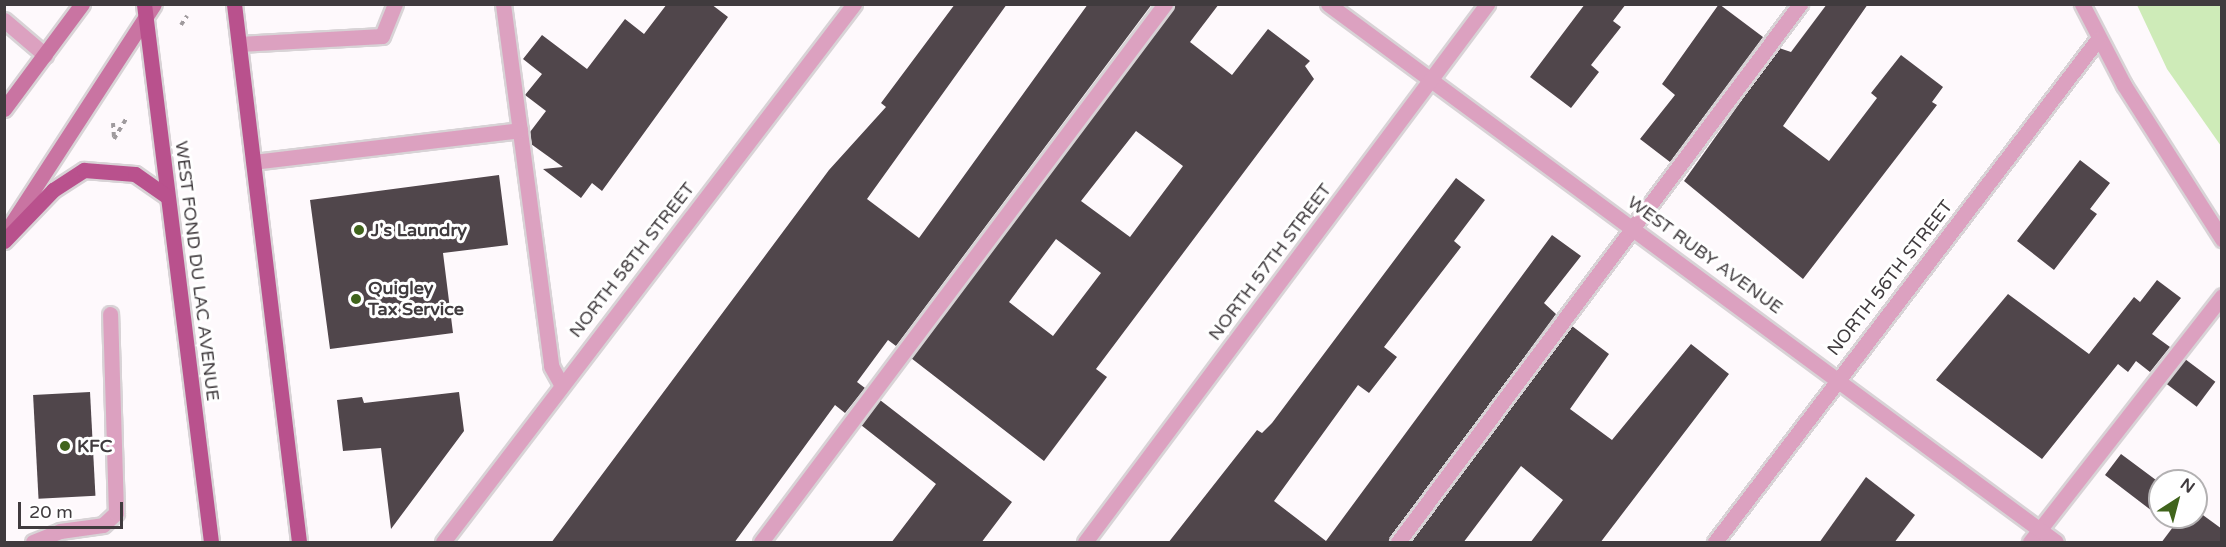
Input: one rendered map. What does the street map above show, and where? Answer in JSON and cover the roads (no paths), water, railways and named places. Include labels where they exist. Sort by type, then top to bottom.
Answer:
[{"type":"main road","points":[[4,109],[82,4]]},
{"type":"main road","points":[[4,235],[145,12],[154,4]]},
{"type":"main road","points":[[234,4],[299,543]]},
{"type":"main road","name":"WEST FOND DU LAC AVENUE","points":[[145,12],[211,543]]},
{"type":"main road","points":[[4,240],[52,190],[84,170],[135,174],[167,196]]},
{"type":"street","points":[[239,44],[382,36],[395,4]]},
{"type":"street","points":[[503,4],[551,366],[561,384]]},
{"type":"street","name":"NORTH 58TH STREET","points":[[443,543],[561,384],[854,4]]},
{"type":"street","points":[[761,543],[1165,4]]},
{"type":"street","name":"WEST RUBY AVENUE","points":[[1328,4],[1838,378],[2035,536],[2055,543]]},
{"type":"street","name":"NORTH 57TH STREET","points":[[1085,543],[1487,4]]},
{"type":"street","points":[[1398,543],[1800,4]]},
{"type":"street","points":[[2082,4],[2098,39],[2222,239]]},
{"type":"street","points":[[4,20],[45,55]]},
{"type":"street","name":"NORTH 56TH STREET","points":[[1715,543],[1838,378],[2098,39]]},
{"type":"street","points":[[253,162],[520,130]]},
{"type":"street","points":[[2035,536],[2222,296]]},
{"type":"street","points":[[33,543],[60,531],[103,525],[116,513],[110,314]]},
{"type":"place","name":"J's Laundry","points":[[359,230]]},
{"type":"place","name":"Quigley Tax Service","points":[[356,299]]},
{"type":"place","name":"KFC","points":[[65,446]]}]
